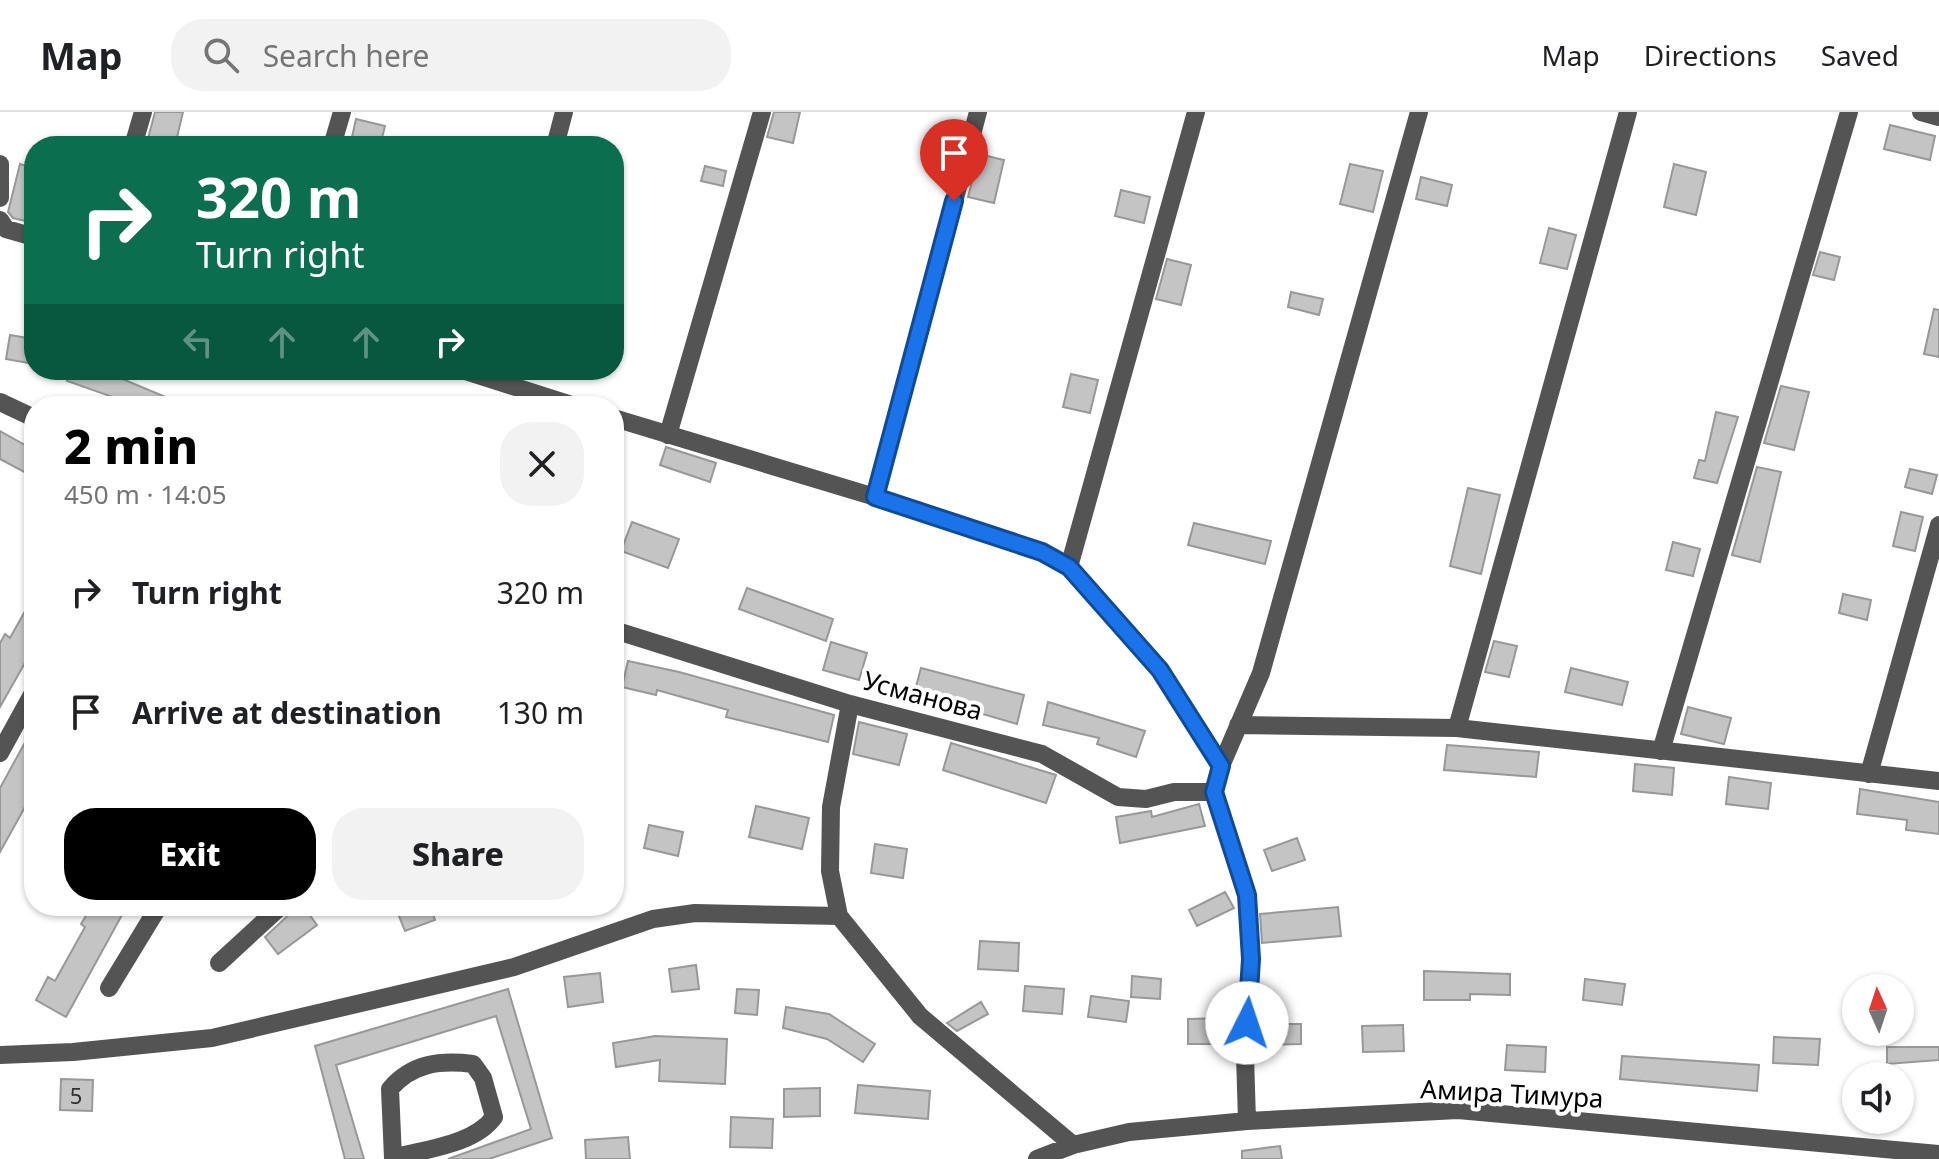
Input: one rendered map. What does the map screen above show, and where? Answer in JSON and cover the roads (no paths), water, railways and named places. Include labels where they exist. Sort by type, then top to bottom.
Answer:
[{"type":"street","points":[[136,136],[143,112]]},
{"type":"street","points":[[335,136],[342,112]]},
{"type":"street","points":[[558,136],[564,112]]},
{"type":"street","points":[[668,435],[762,112]]},
{"type":"street","points":[[875,497],[978,112]]},
{"type":"street","points":[[1069,567],[1196,112]]},
{"type":"street","points":[[1247,1121],[1245,1055],[1251,959],[1247,895],[1214,792],[1221,766],[1261,673],[1419,112]]},
{"type":"street","points":[[1457,728],[1628,112]]},
{"type":"street","points":[[1661,751],[1849,112]]},
{"type":"street","points":[[1921,112],[1939,117]]},
{"type":"street","points":[[0,164],[0,198]]},
{"type":"street","points":[[0,220],[6,229],[24,234]]},
{"type":"street","points":[[505,380],[548,396]]},
{"type":"street","points":[[0,402],[24,413]]},
{"type":"street","points":[[624,421],[875,497],[1042,552],[1069,567],[1160,670],[1221,766]]},
{"type":"street","points":[[1869,774],[1939,525]]},
{"type":"street","name":"Усманова","points":[[624,633],[850,704],[1042,754],[1118,797],[1146,799],[1174,792],[1214,792]]},
{"type":"street","points":[[850,704],[831,807],[830,871],[839,916],[920,1016],[1073,1145]]},
{"type":"street","points":[[0,753],[24,709]]},
{"type":"street","points":[[1238,725],[1457,728],[1939,781]]},
{"type":"street","points":[[0,1055],[73,1052],[212,1038],[514,967],[653,919],[695,913],[839,916]]},
{"type":"street","points":[[109,988],[153,916]]},
{"type":"street","points":[[219,963],[270,916]]},
{"type":"street","points":[[446,1060],[473,1064],[483,1078],[494,1117],[486,1129],[393,1159],[390,1089],[405,1072],[446,1060]]},
{"type":"street","name":"Амира Тимура","points":[[1045,1158],[1073,1145],[1129,1132],[1247,1121],[1458,1110],[1939,1154]]}]
